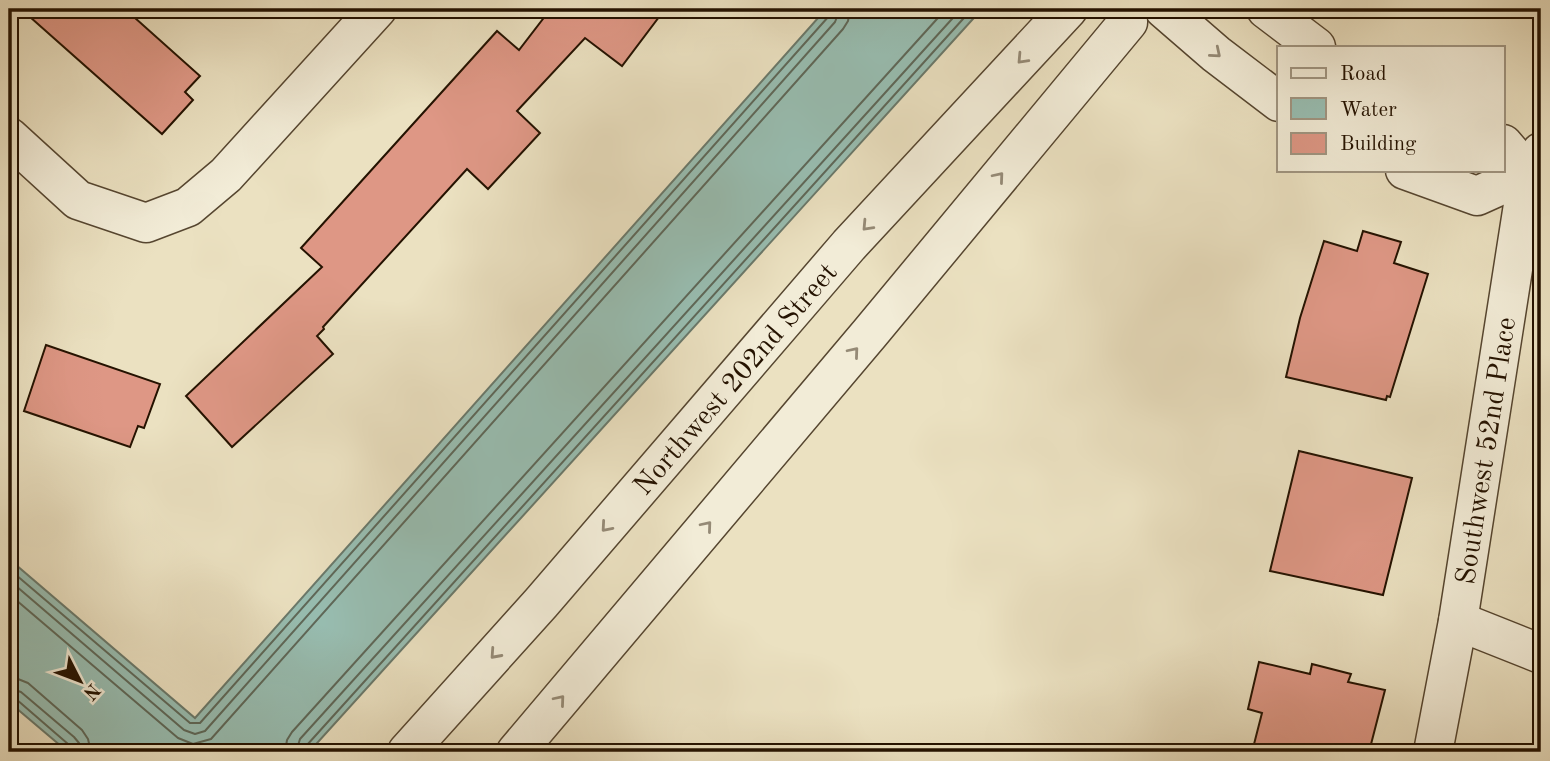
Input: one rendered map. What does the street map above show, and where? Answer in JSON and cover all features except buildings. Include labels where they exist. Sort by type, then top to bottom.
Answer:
[{"type":"street","points":[[9,137],[78,200],[146,223],[188,207],[226,175],[377,9]]},
{"type":"street","name":"Northwest 202nd Street","points":[[407,752],[541,603],[849,245],[1068,9]]},
{"type":"street","points":[[516,752],[861,344],[1128,22],[1126,9]]},
{"type":"street","points":[[1164,9],[1216,54],[1277,100]]},
{"type":"street","points":[[1266,9],[1315,46]]},
{"type":"street","points":[[1504,145],[1537,167]]},
{"type":"street","points":[[1411,172],[1477,196],[1537,167]]},
{"type":"street","name":"Southwest 52nd Place","points":[[1433,752],[1537,167]]},
{"type":"street","points":[[1458,621],[1541,654]]},
{"type":"water","points":[[826,9],[982,9],[309,752],[68,752],[9,702],[9,559],[195,718]]}]
